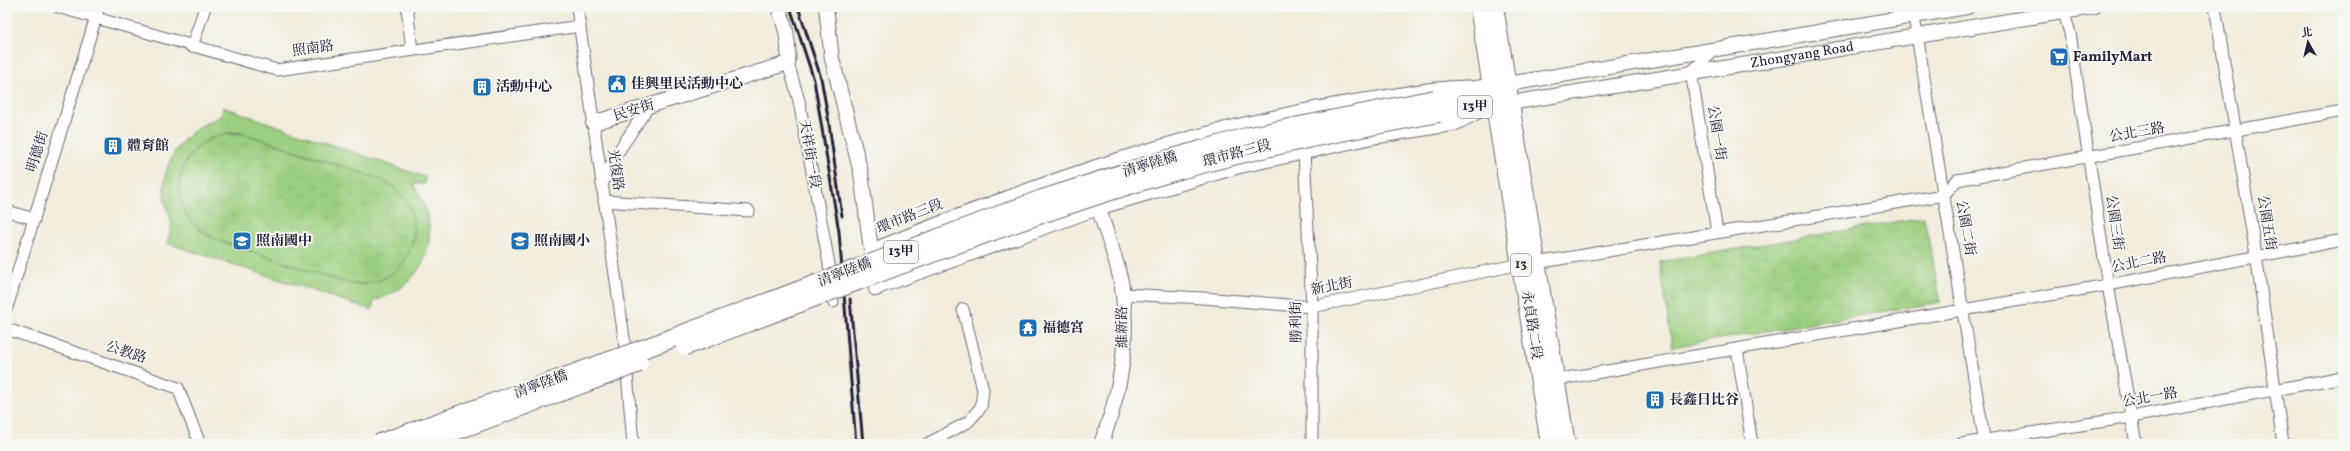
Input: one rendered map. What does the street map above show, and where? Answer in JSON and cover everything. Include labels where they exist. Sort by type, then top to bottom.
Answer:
[{"type":"main road","name":"13","points":[[1479,7],[1504,104]]},
{"type":"main road","name":"13","points":[[1494,7],[1500,85]]},
{"type":"main road","name":"13甲","points":[[1437,106],[1500,85]]},
{"type":"main road","name":"13甲","points":[[1437,106],[1504,104]]},
{"type":"main road","name":"永貞路二段","points":[[1504,104],[1528,263],[1560,444]]},
{"type":"main road","name":"清寧陸橋","points":[[378,444],[654,345],[1042,199],[1149,165],[1250,136],[1437,106]]},
{"type":"main road","name":"清寧陸橋","points":[[420,444],[996,230],[1083,200],[1157,176],[1282,143],[1437,106]]},
{"type":"main road","name":"永貞路二段","points":[[1528,263],[1556,380],[1560,444]]},
{"type":"street","name":"照南路","points":[[58,7],[192,47],[277,70],[580,26]]},
{"type":"street","name":"明德街","points":[[7,307],[99,7]]},
{"type":"street","points":[[192,47],[205,7]]},
{"type":"street","points":[[407,7],[412,50]]},
{"type":"street","name":"光復路","points":[[577,7],[624,338],[633,444]]},
{"type":"street","name":"天祥街一段","points":[[778,7],[787,29],[790,49],[788,63],[799,101],[829,264],[833,302]]},
{"type":"street","points":[[826,7],[832,60],[857,152],[872,248],[876,290]]},
{"type":"street","name":"Zhongyang Road","points":[[1500,85],[1967,7]]},
{"type":"street","name":"Zhongyang Road","points":[[1504,104],[1916,36],[2062,10],[2093,7]]},
{"type":"street","name":"公園五街","points":[[2215,7],[2256,255],[2282,444]]},
{"type":"street","name":"公園三街","points":[[2062,10],[2070,33],[2108,285],[2136,444]]},
{"type":"street","name":"公園二街","points":[[1914,17],[1985,442]]},
{"type":"street","points":[[1691,72],[1716,49]]},
{"type":"street","name":"民安街","points":[[593,123],[788,63]]},
{"type":"street","name":"公園一街","points":[[1691,72],[1718,232]]},
{"type":"street","name":"環市路三段","points":[[872,248],[978,206],[1173,142],[1331,104],[1439,86],[1500,85]]},
{"type":"street","name":"環市路三段","points":[[876,290],[1099,210],[1238,168],[1304,152],[1455,124],[1504,104]]},
{"type":"street","points":[[602,185],[616,155],[648,107]]},
{"type":"street","name":"公北三路","points":[[1944,195],[1957,180],[2343,111]]},
{"type":"street","name":"勝利街","points":[[1304,152],[1312,307],[1312,444]]},
{"type":"street","points":[[1131,156],[1144,196]]},
{"type":"street","name":"新北街","points":[[1123,294],[1203,298],[1312,307],[1528,263],[1944,195]]},
{"type":"street","points":[[604,201],[749,211]]},
{"type":"street","name":"維新路","points":[[1099,210],[1123,294],[1123,354],[1118,387],[1101,444]]},
{"type":"street","points":[[7,211],[34,219]]},
{"type":"street","name":"公北二路","points":[[1556,380],[2108,285],[2256,255],[2343,240]]},
{"type":"street","points":[[927,444],[968,422],[980,406],[983,390],[963,309]]},
{"type":"street","name":"公教路","points":[[7,329],[178,388],[200,444]]},
{"type":"street","points":[[1737,349],[1752,444]]},
{"type":"street","name":"公北一路","points":[[1961,444],[1985,442],[2131,417],[2343,377]]},
{"type":"green space","points":[[223,107],[425,177],[425,184],[415,184],[414,186],[423,203],[428,221],[429,238],[426,254],[419,269],[407,282],[392,293],[374,301],[372,310],[167,243],[171,230],[170,218],[164,197],[165,180],[168,167],[179,145],[188,136],[198,128],[221,117]],"holes":[[[237,132],[380,179],[393,187],[404,198],[413,217],[414,237],[411,249],[405,260],[388,276],[366,284],[353,284],[336,280],[220,241],[200,230],[187,215],[180,197],[180,179],[186,162],[197,147],[214,137]]]},
{"type":"green space","points":[[228,133],[246,134],[380,179],[393,187],[408,204],[413,217],[414,237],[411,249],[405,260],[388,276],[366,284],[353,284],[336,280],[220,241],[201,231],[188,217],[181,201],[179,184],[183,167],[193,152],[208,140]]},
{"type":"green space","points":[[1924,217],[1941,302],[1672,347],[1660,262]]},
{"type":"railway","points":[[790,7],[814,80],[839,232],[856,444]]},
{"type":"railway","points":[[798,7],[821,78],[842,216]]},
{"type":"railway","points":[[850,299],[863,444]]},
{"type":"place","name":"FamilyMart","points":[[2059,57]]},
{"type":"place","name":"佳興里民活動中心","points":[[617,84]]},
{"type":"place","name":"活動中心","points":[[482,87]]},
{"type":"place","name":"體育館","points":[[113,146]]},
{"type":"place","name":"照南國中","points":[[242,241]]},
{"type":"place","name":"照南國小","points":[[520,241]]},
{"type":"place","name":"福德宮","points":[[1028,328]]},
{"type":"place","name":"長鑫日比谷","points":[[1655,400]]}]
